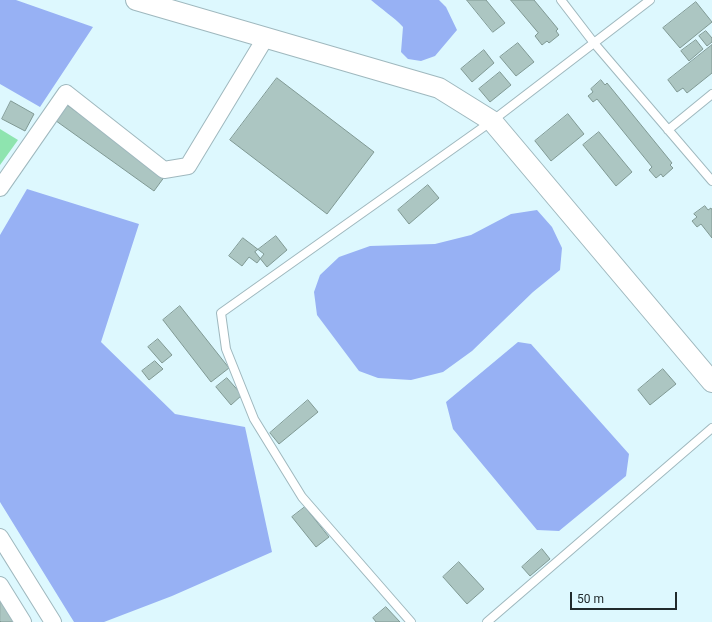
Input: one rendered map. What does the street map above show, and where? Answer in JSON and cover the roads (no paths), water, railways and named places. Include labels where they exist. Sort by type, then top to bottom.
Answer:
[{"type":"street","points":[[136,0],[439,88],[492,121],[712,382]]},
{"type":"street","points":[[0,188],[66,93],[164,170],[188,166],[266,37]]},
{"type":"street","points":[[0,537],[53,622]]},
{"type":"street","points":[[0,585],[23,622]]},
{"type":"lane","points":[[561,0],[594,43],[712,182]]},
{"type":"lane","points":[[411,622],[302,497],[254,419],[226,349],[221,313],[492,121],[650,0]]},
{"type":"lane","points":[[668,130],[712,94]]},
{"type":"lane","points":[[487,622],[712,428]]},
{"type":"water","points":[[0,0],[16,0],[93,27],[40,107],[0,84]]},
{"type":"water","points":[[371,0],[439,0],[446,7],[457,30],[435,56],[421,61],[408,59],[401,52],[403,27]]},
{"type":"water","points":[[27,189],[139,224],[101,342],[175,414],[245,427],[272,552],[172,596],[104,622],[74,622],[0,502],[0,235]]},
{"type":"water","points":[[537,210],[552,227],[562,248],[560,270],[533,292],[472,351],[443,372],[411,380],[378,378],[359,371],[317,315],[314,292],[320,275],[339,257],[370,246],[435,244],[471,235],[511,214]]},
{"type":"water","points":[[518,342],[531,344],[629,454],[626,476],[559,531],[537,530],[453,429],[446,402]]}]
